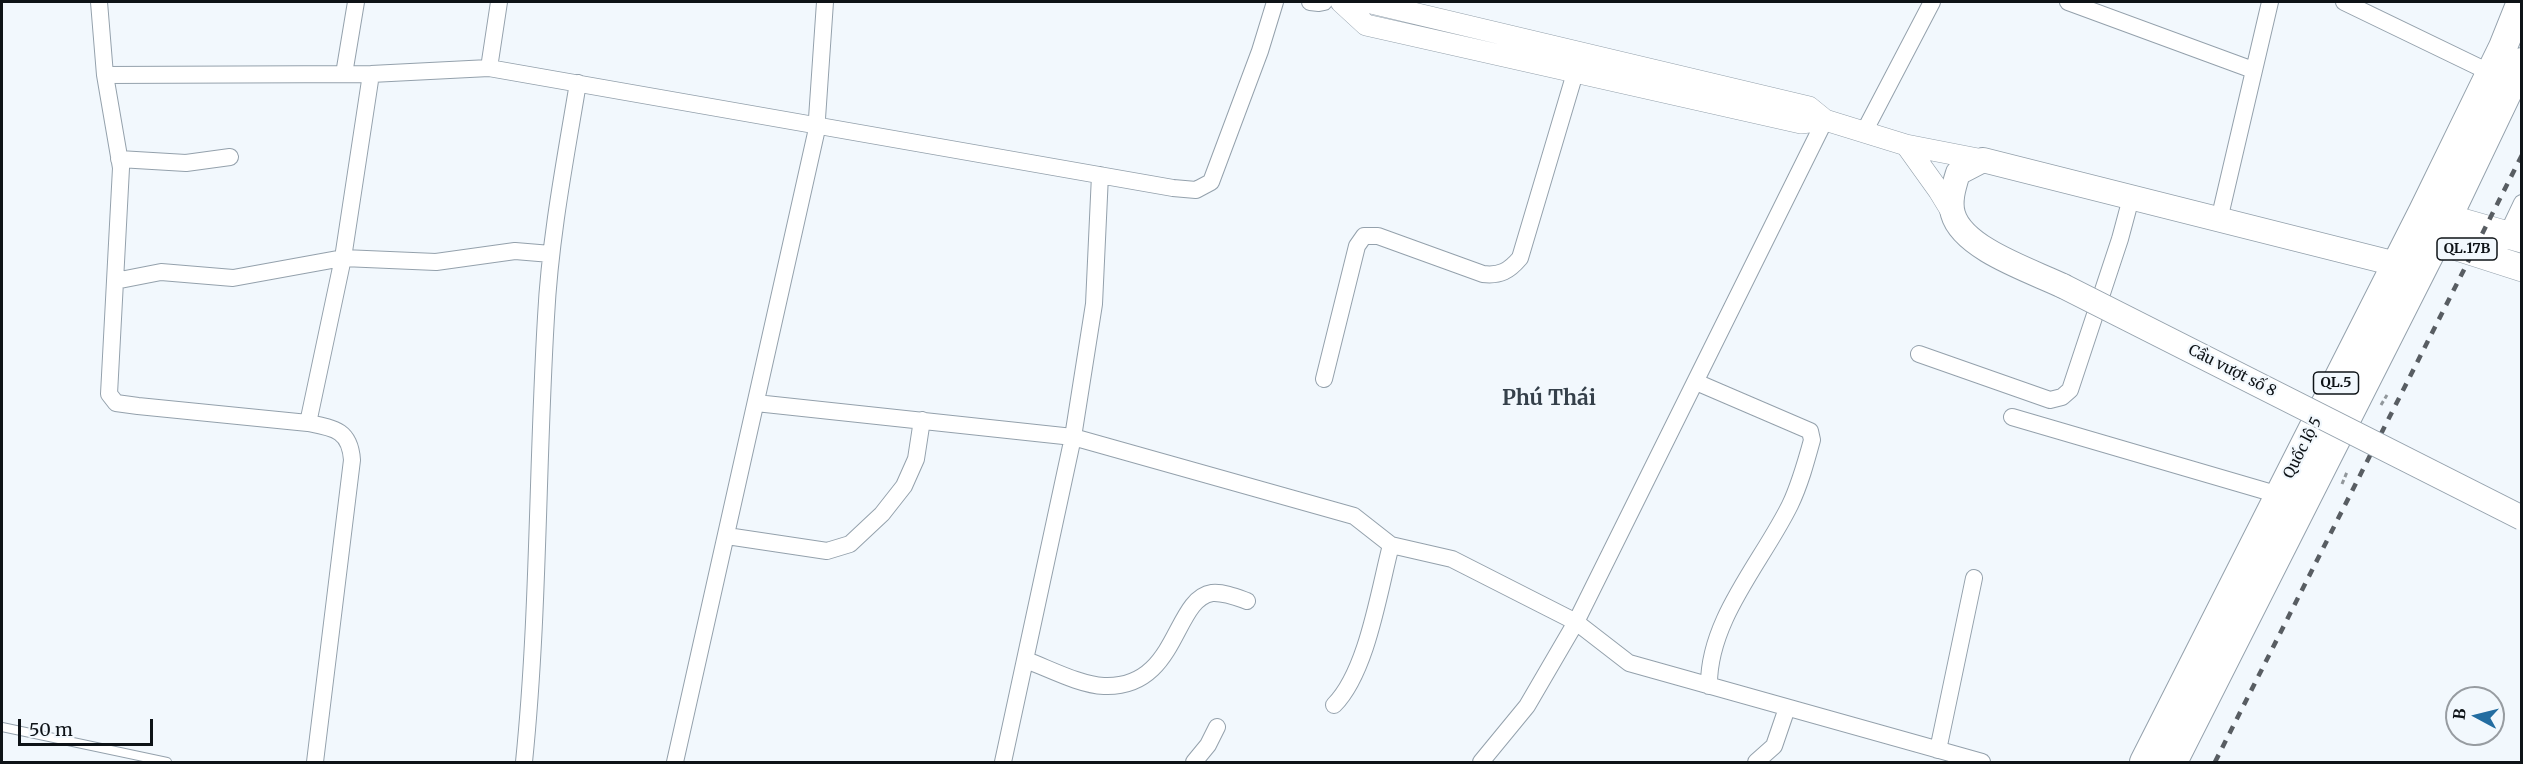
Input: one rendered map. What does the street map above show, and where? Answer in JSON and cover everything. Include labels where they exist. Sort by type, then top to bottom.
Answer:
[{"type":"highway","name":"Quốc lộ 5","points":[[2429,225],[2521,2]]},
{"type":"highway","name":"Quốc lộ 5","points":[[2144,762],[2279,495],[2522,62]]},
{"type":"highway","name":"Quốc lộ 5","points":[[2173,762],[2406,269]]},
{"type":"main road","points":[[1953,214],[1952,198],[1958,173],[1983,160],[2406,269]]},
{"type":"main road","name":"Cầu vượt số 8","points":[[1953,214],[1964,234],[1977,245],[2063,286],[2522,518]]},
{"type":"main road","name":"QL.17B","points":[[2429,225],[2514,237]]},
{"type":"main road","name":"QL.17B","points":[[2429,225],[2494,259],[2522,268]]},
{"type":"street","points":[[99,2],[105,75],[121,168],[110,394],[116,403],[308,423],[337,430],[346,437],[351,447],[352,460],[315,762]]},
{"type":"street","points":[[344,74],[356,2]]},
{"type":"street","points":[[489,68],[499,2]]},
{"type":"street","points":[[675,762],[816,133],[825,2]]},
{"type":"street","points":[[105,75],[371,74],[489,68],[1100,176],[1196,190],[1211,182],[1260,51],[1275,2]]},
{"type":"street","points":[[1310,2],[1324,2]]},
{"type":"street","points":[[1341,2],[1366,25],[1801,123],[1825,120]]},
{"type":"street","points":[[1367,2],[1809,107],[1825,120],[1906,145],[1983,160]]},
{"type":"street","points":[[1864,132],[1932,2]]},
{"type":"street","points":[[2068,2],[2253,70]]},
{"type":"street","points":[[2219,220],[2270,2]]},
{"type":"street","points":[[2344,2],[2491,73]]},
{"type":"street","points":[[1324,379],[1357,246],[1364,236],[1378,236],[1493,275],[1512,267],[1520,258],[1575,73]]},
{"type":"street","points":[[308,423],[343,258],[371,74]]},
{"type":"street","points":[[524,762],[532,687],[546,316],[551,254],[578,83]]},
{"type":"street","points":[[1481,762],[1527,706],[1576,622],[1825,120]]},
{"type":"street","name":"Cầu vượt số 8","points":[[1906,145],[1953,214]]},
{"type":"street","points":[[119,159],[186,163],[230,157]]},
{"type":"street","points":[[1003,762],[1073,437],[1094,303],[1100,176]]},
{"type":"street","points":[[1918,354],[2050,400],[2062,397],[2070,390],[2120,239],[2131,198]]},
{"type":"street","points":[[2494,259],[2514,237],[2522,203]]},
{"type":"street","points":[[115,281],[161,272],[233,278],[343,258],[436,262],[515,251],[551,254]]},
{"type":"street","points":[[1695,382],[1810,431],[1812,440],[1790,505],[1716,636],[1709,670],[1710,686]]},
{"type":"street","points":[[756,403],[1073,437],[1354,516],[1391,545],[1452,559],[1576,622],[1629,663],[1982,762]]},
{"type":"street","points":[[2012,417],[2279,495]]},
{"type":"street","points":[[727,536],[827,551],[850,544],[882,514],[904,486],[916,459],[922,420]]},
{"type":"street","points":[[1334,705],[1342,697],[1358,669],[1391,545]]},
{"type":"street","points":[[1938,750],[1974,578]]},
{"type":"street","points":[[1026,660],[1091,685],[1113,686],[1134,681],[1146,676],[1157,665],[1193,606],[1204,595],[1227,594],[1247,601]]},
{"type":"street","points":[[1756,762],[1774,746],[1788,708]]},
{"type":"street","points":[[1194,762],[1208,745],[1217,727]]},
{"type":"lane","points":[[2,728],[167,762]]},
{"type":"railway","points":[[2215,762],[2522,155]]},
{"type":"district","name":"Phú Thái","points":[[1549,399]]}]
